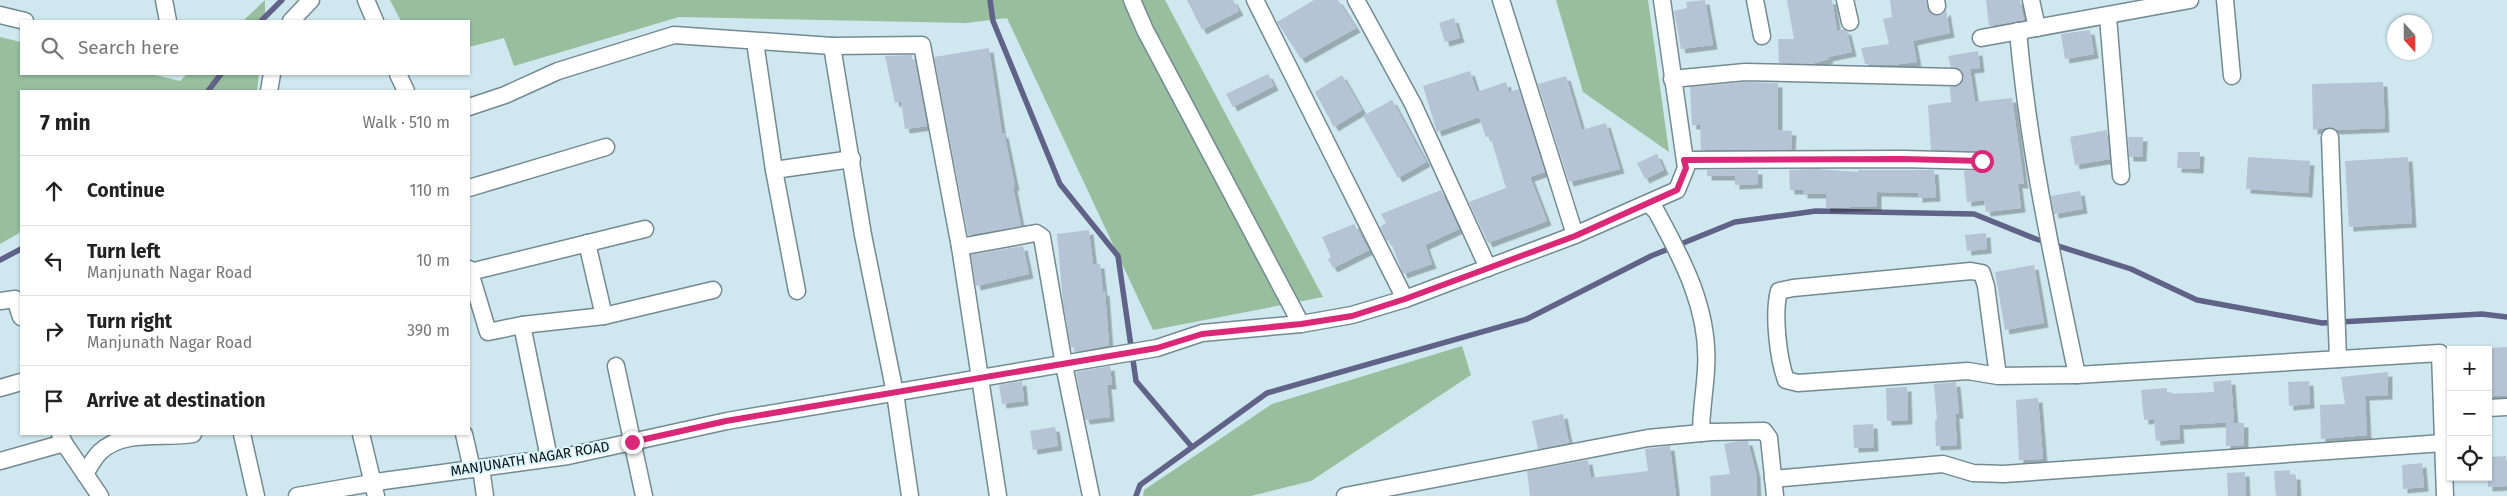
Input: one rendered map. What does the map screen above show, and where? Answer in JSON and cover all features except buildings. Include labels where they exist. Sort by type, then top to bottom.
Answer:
[{"type":"street","points":[[164,0],[168,20]]},
{"type":"street","points":[[292,20],[311,0]]},
{"type":"street","points":[[366,0],[375,20]]},
{"type":"street","points":[[1132,0],[1145,30],[1301,324]]},
{"type":"street","points":[[1254,0],[1405,299]]},
{"type":"street","points":[[1356,0],[1413,104],[1488,268]]},
{"type":"street","points":[[1501,0],[1575,236]]},
{"type":"street","name":"MANJUNATH NAGAR ROAD","points":[[297,496],[374,489],[477,468],[549,458],[726,421],[1157,348],[1202,334],[1301,324],[1352,316],[1405,299],[1653,207],[1677,190],[1686,168],[1662,0]]},
{"type":"street","points":[[1756,0],[1762,36]]},
{"type":"street","points":[[1845,0],[1850,22]]},
{"type":"street","points":[[2031,0],[2037,28]]},
{"type":"street","points":[[1981,38],[2190,0]]},
{"type":"street","points":[[2225,0],[2232,76]]},
{"type":"street","points":[[0,15],[22,20]]},
{"type":"street","points":[[2108,16],[2121,176]]},
{"type":"street","points":[[2018,31],[2022,79],[2048,235],[2077,375]]},
{"type":"street","points":[[470,107],[505,96],[558,71],[674,36],[832,46],[922,45],[960,247],[998,496]]},
{"type":"street","points":[[755,42],[774,170],[797,291]]},
{"type":"street","points":[[832,46],[863,234],[895,393],[910,496]]},
{"type":"street","points":[[1672,79],[1746,72],[1954,77]]},
{"type":"street","points":[[269,90],[272,75]]},
{"type":"street","points":[[398,75],[406,90]]},
{"type":"street","points":[[2330,137],[2338,359]]},
{"type":"street","points":[[470,188],[606,147]]},
{"type":"street","points":[[774,170],[852,159]]},
{"type":"street","points":[[1684,160],[1903,159],[1982,161]]},
{"type":"street","points":[[1653,207],[1687,270],[1702,314],[1706,344],[1706,369],[1701,404],[1701,433]]},
{"type":"street","points":[[470,271],[645,229]]},
{"type":"street","points":[[960,247],[1036,233],[1042,237],[1064,365],[1091,496]]},
{"type":"street","points":[[587,243],[604,316]]},
{"type":"street","points":[[1998,376],[1986,286],[1982,273],[1961,272],[1793,288],[1780,291],[1776,303],[1782,368],[1786,380],[1798,383],[1968,371],[1998,376],[2077,375],[2440,353],[2446,411],[2443,444],[2445,496]]},
{"type":"street","points":[[470,274],[488,332],[522,325],[604,316],[713,290]]},
{"type":"street","points":[[0,301],[15,299],[20,312]]},
{"type":"street","points":[[522,325],[549,458]]},
{"type":"street","points":[[616,366],[644,496]]},
{"type":"street","points":[[0,388],[20,382]]},
{"type":"street","points":[[2492,408],[2507,407]]},
{"type":"street","points":[[1344,496],[1648,438],[1701,433],[1764,431],[1769,438],[1775,496]]},
{"type":"street","points":[[85,474],[100,452],[117,442],[139,436],[166,435]]},
{"type":"street","points":[[242,435],[256,496]]},
{"type":"street","points":[[361,435],[374,489]]},
{"type":"street","points":[[464,435],[485,496]]},
{"type":"street","points":[[0,461],[62,439],[100,496]]},
{"type":"street","points":[[1773,479],[1943,464],[1973,473],[2004,474],[2443,444]]},
{"type":"green space","points":[[265,0],[265,20],[244,20]]},
{"type":"green space","points":[[390,0],[1165,0],[1323,297],[1153,330],[1007,18],[966,23],[679,17],[514,66],[504,38],[470,47],[470,20],[400,20]]},
{"type":"green space","points":[[1556,0],[1648,0],[1669,152],[1583,92]]},
{"type":"green space","points":[[0,37],[20,42],[20,75],[155,75],[180,81],[186,75],[259,75],[257,90],[20,90],[20,233],[0,244]]},
{"type":"green space","points":[[1462,346],[1471,375],[1311,481],[1251,496],[1143,496],[1144,490],[1272,404]]},
{"type":"waterway","points":[[262,20],[282,0]]},
{"type":"waterway","points":[[990,0],[993,21],[1060,184],[1118,256],[1136,381],[1192,447]]},
{"type":"waterway","points":[[209,90],[220,75]]},
{"type":"waterway","points":[[1136,496],[1140,485],[1267,393],[1527,319],[1651,256],[1735,222],[1816,211],[1974,214],[2036,239],[2131,269],[2197,300],[2322,323],[2482,314],[2507,317]]},
{"type":"waterway","points":[[0,260],[20,250]]},
{"type":"route","points":[[632,442],[726,421],[1157,348],[1202,334],[1301,324],[1352,316],[1405,299],[1575,236],[1649,204],[1677,190],[1686,168],[1684,160],[1903,159],[1982,161]]}]
